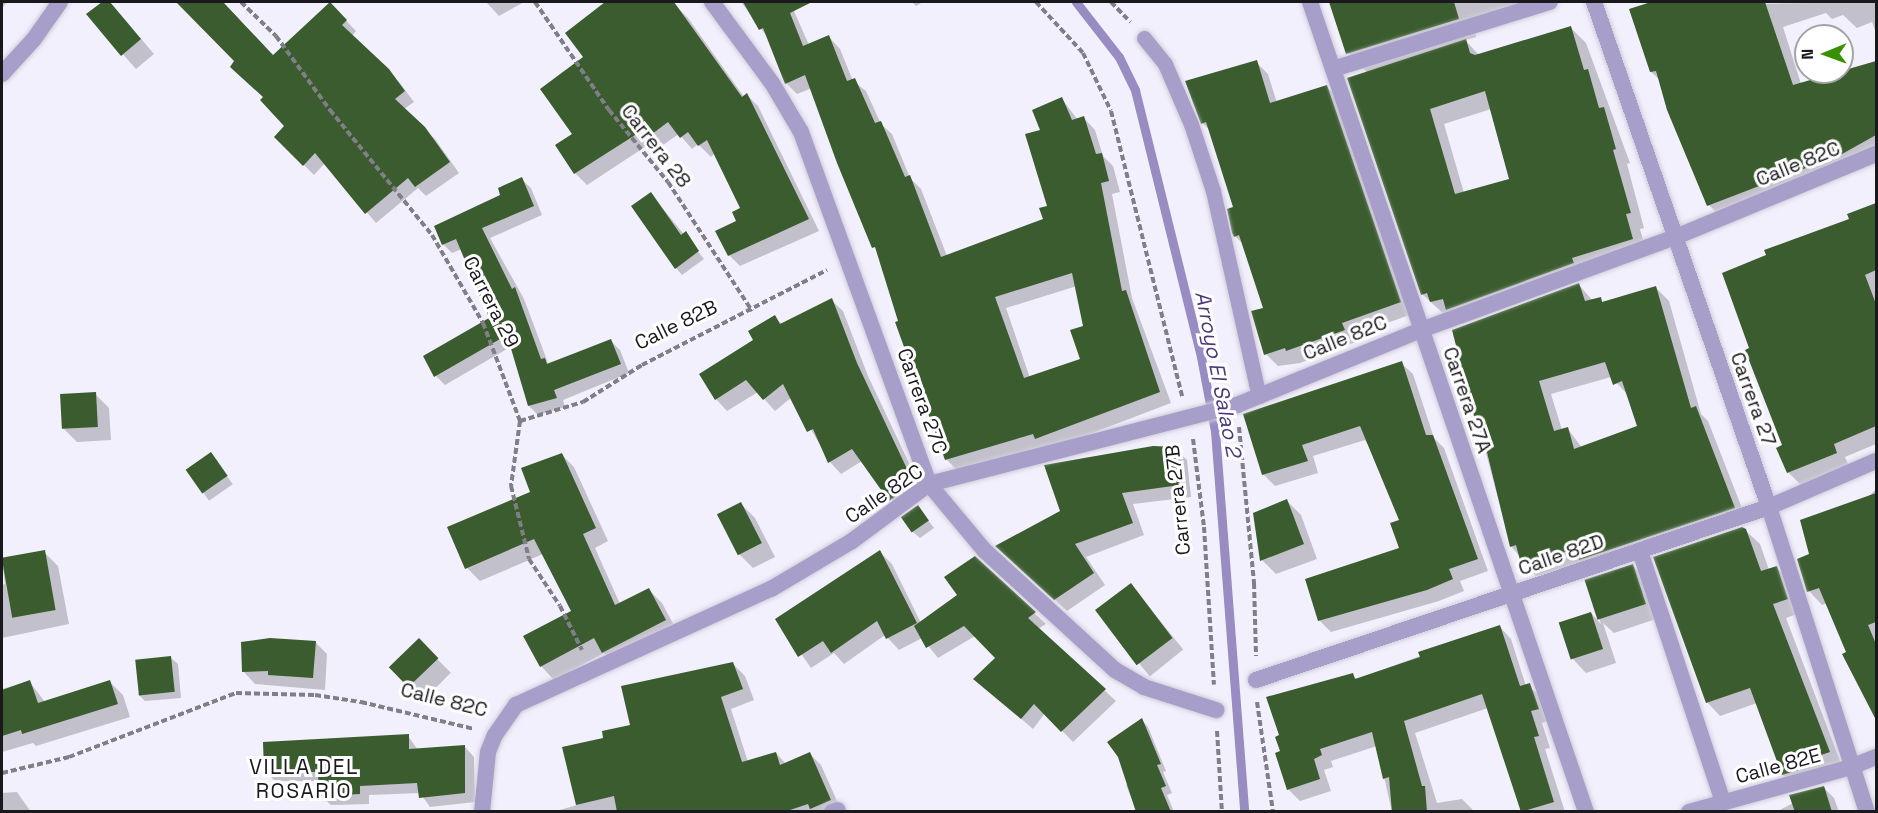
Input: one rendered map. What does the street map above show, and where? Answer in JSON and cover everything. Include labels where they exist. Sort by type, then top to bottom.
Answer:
[{"type":"street","points":[[2,74],[34,39],[60,2]]},
{"type":"street","name":"Carrera 27C","points":[[712,2],[772,83],[801,132],[929,484],[984,550],[1115,670],[1144,687],[1216,710]]},
{"type":"street","name":"Carrera 27A","points":[[1310,2],[1586,812]]},
{"type":"street","points":[[1333,69],[1550,2]]},
{"type":"street","name":"Carrera 27","points":[[1594,2],[1673,238],[1769,507],[1867,812]]},
{"type":"street","name":"Calle 82C","points":[[495,735],[516,705],[526,697],[592,670],[771,589],[852,540],[929,484],[1187,415],[1237,405],[1421,330],[1673,238],[1876,154]]},
{"type":"street","name":"Calle 82D","points":[[1256,680],[1769,507],[1876,461]]},
{"type":"street","points":[[1640,551],[1723,802]]},
{"type":"street","points":[[482,812],[484,772],[495,735]]},
{"type":"street","name":"Calle 82E","points":[[1689,812],[1851,767],[1876,757]]},
{"type":"lane","points":[[1144,38],[1165,64],[1191,124],[1214,191],[1258,396]]},
{"type":"path","name":"Carrera 29","points":[[241,2],[276,36],[330,110],[432,235],[483,323],[520,421],[511,486],[529,559],[560,606],[592,670]]},
{"type":"path","name":"Carrera 28","points":[[535,2],[609,110],[668,182],[752,311]]},
{"type":"path","name":"Carrera 27B","points":[[1036,2],[1083,53],[1111,111],[1187,415],[1204,527],[1222,812]]},
{"type":"path","name":"Calle 82B","points":[[520,421],[583,402],[642,365],[752,311],[848,258]]},
{"type":"path","points":[[1237,405],[1254,583],[1256,680],[1273,812]]},
{"type":"path","name":"Calle 82C","points":[[2,773],[69,757],[236,693],[315,695],[361,702],[495,735]]},
{"type":"building","points":[[102,2],[110,2],[141,39],[121,56],[86,14]]},
{"type":"building","points":[[176,2],[223,2],[273,55],[330,2],[347,20],[342,25],[389,69],[405,91],[395,99],[425,127],[450,162],[415,187],[408,178],[365,214],[315,153],[303,166],[274,137],[284,126],[260,100],[263,97],[230,67],[234,61]]},
{"type":"building","points":[[605,2],[674,2],[742,97],[747,93],[809,219],[728,256],[715,231],[736,221],[732,212],[740,208],[707,140],[698,146],[688,132],[680,138],[668,122],[648,137],[643,130],[574,174],[555,145],[572,134],[540,89],[583,57],[565,33]]},
{"type":"building","points":[[743,2],[812,2],[790,13],[803,46],[829,35],[847,81],[855,78],[875,123],[881,121],[905,177],[910,175],[941,257],[1043,219],[1039,208],[1047,206],[1025,134],[1040,130],[1032,110],[1062,97],[1072,120],[1084,116],[1096,154],[1102,153],[1109,181],[1101,183],[1122,291],[1126,290],[1160,392],[1035,439],[1033,434],[945,460],[895,322],[898,321],[875,247],[872,248],[837,163],[805,75],[785,84],[763,28],[759,30]],"holes":[[[1072,273],[1083,326],[1070,330],[1080,359],[1024,378],[995,297]]]},
{"type":"building","points":[[1329,2],[1454,2],[1459,19],[1346,54]]},
{"type":"building","points":[[1651,2],[1765,2],[1793,85],[1854,84],[1854,67],[1876,61],[1876,135],[1842,154],[1707,206],[1667,110],[1656,71],[1650,72],[1629,9]]},
{"type":"building","points":[[1571,26],[1584,70],[1588,69],[1599,108],[1604,107],[1616,149],[1613,150],[1631,213],[1626,214],[1633,239],[1572,258],[1574,263],[1446,310],[1443,299],[1430,302],[1427,293],[1421,295],[1347,78],[1466,39],[1470,53],[1475,55]],"holes":[[[1485,91],[1509,179],[1455,194],[1430,109]]]},
{"type":"building","points":[[1257,60],[1270,103],[1327,85],[1401,302],[1342,323],[1345,330],[1286,351],[1285,348],[1264,355],[1251,311],[1263,308],[1239,235],[1234,237],[1232,233],[1227,209],[1233,207],[1206,122],[1201,124],[1185,81]]},
{"type":"building","points":[[522,177],[534,206],[482,228],[512,289],[515,287],[541,359],[545,358],[547,364],[611,339],[621,364],[554,390],[557,398],[528,406],[507,335],[434,377],[423,356],[489,318],[456,239],[442,245],[434,226],[500,195],[498,188]]},
{"type":"building","points":[[651,192],[681,235],[686,231],[699,251],[675,269],[631,206]]},
{"type":"building","points":[[1876,203],[1876,270],[1865,275],[1876,304],[1876,426],[1834,444],[1837,453],[1787,473],[1776,448],[1782,445],[1745,350],[1749,348],[1722,273],[1766,255],[1764,250],[1849,219],[1847,214]]},
{"type":"building","points":[[1579,283],[1585,301],[1601,297],[1602,302],[1656,286],[1691,408],[1696,406],[1735,508],[1579,560],[1576,549],[1521,564],[1516,545],[1510,547],[1479,419],[1475,420],[1452,330]],"holes":[[[1605,362],[1613,385],[1622,381],[1637,426],[1574,449],[1568,427],[1554,431],[1539,381]]]},
{"type":"building","points":[[832,298],[857,363],[908,471],[898,474],[907,488],[889,501],[852,449],[828,463],[813,429],[807,432],[783,384],[763,400],[746,380],[715,400],[699,374],[753,340],[748,331],[775,315],[780,324]]},
{"type":"building","points":[[1402,361],[1426,435],[1433,435],[1478,559],[1449,569],[1453,579],[1427,590],[1318,621],[1305,579],[1399,548],[1390,523],[1399,520],[1360,426],[1302,445],[1308,461],[1262,475],[1243,414]]},
{"type":"building","points":[[96,392],[98,427],[62,429],[60,394]]},
{"type":"building","points":[[1153,446],[1175,447],[1180,485],[1122,493],[1133,523],[1075,544],[1094,573],[1054,600],[995,546],[1060,511],[1044,465]]},
{"type":"building","points":[[211,452],[228,476],[202,494],[186,470]]},
{"type":"building","points":[[562,453],[596,528],[583,534],[615,605],[649,588],[666,620],[602,653],[594,638],[540,667],[523,636],[571,611],[534,539],[465,569],[447,527],[530,492],[521,468]]},
{"type":"building","points":[[1876,493],[1876,622],[1868,625],[1876,644],[1876,720],[1842,654],[1846,652],[1819,588],[1807,592],[1797,559],[1809,554],[1800,520]]},
{"type":"building","points":[[1287,499],[1304,544],[1260,561],[1253,513]]},
{"type":"building","points":[[741,502],[762,543],[738,555],[717,514]]},
{"type":"building","points":[[918,505],[929,521],[912,533],[901,517]]},
{"type":"building","points":[[1742,527],[1746,529],[1761,571],[1777,566],[1788,599],[1773,604],[1830,752],[1815,757],[1817,765],[1782,775],[1750,688],[1706,703],[1653,557]]},
{"type":"building","points":[[45,550],[56,610],[12,618],[2,558]]},
{"type":"building","points":[[880,550],[917,623],[886,639],[877,621],[831,653],[823,641],[798,657],[775,619]]},
{"type":"building","points":[[975,556],[1036,612],[1028,618],[1106,689],[1061,732],[1034,704],[1021,719],[973,679],[995,658],[964,626],[926,648],[914,626],[957,595],[944,577]]},
{"type":"building","points":[[1633,564],[1646,604],[1597,620],[1584,580]]},
{"type":"building","points":[[1131,583],[1173,638],[1137,665],[1095,610]]},
{"type":"building","points":[[1591,612],[1603,649],[1571,660],[1559,623]]},
{"type":"building","points":[[1500,625],[1520,686],[1530,683],[1539,709],[1531,711],[1539,736],[1534,737],[1554,802],[1521,812],[1482,694],[1404,721],[1422,786],[1425,786],[1427,812],[1392,812],[1389,777],[1383,779],[1372,732],[1320,749],[1322,755],[1314,759],[1320,779],[1287,790],[1275,753],[1280,751],[1275,737],[1279,735],[1266,697],[1353,673],[1355,679],[1420,657],[1418,652]]},
{"type":"building","points":[[270,638],[316,641],[313,678],[268,675],[268,671],[242,672],[241,642]]},
{"type":"building","points":[[419,638],[438,658],[408,687],[389,667]]},
{"type":"building","points":[[171,656],[175,692],[139,696],[135,660]]},
{"type":"building","points":[[733,662],[743,689],[721,697],[742,762],[776,752],[780,765],[810,752],[831,800],[810,809],[808,804],[784,812],[617,812],[614,796],[576,805],[562,747],[603,738],[602,731],[630,725],[621,686]]},
{"type":"building","points":[[30,680],[38,703],[110,680],[118,704],[22,734],[21,730],[2,736],[2,690]]},
{"type":"building","points":[[1142,718],[1161,764],[1157,765],[1166,786],[1161,788],[1171,812],[1136,812],[1118,757],[1107,742]]},
{"type":"building","points":[[409,734],[409,749],[465,745],[465,793],[419,798],[417,783],[360,786],[360,794],[319,796],[318,772],[264,771],[263,742]]},
{"type":"building","points":[[1824,786],[1832,812],[1795,812],[1789,795]]},
{"type":"waterway","name":"Arroyo El Salao 2","points":[[1076,2],[1119,57],[1135,90],[1201,357],[1215,431],[1244,812]]},
{"type":"district","name":"VILLA DEL ROSARIO","points":[[304,779]]}]
